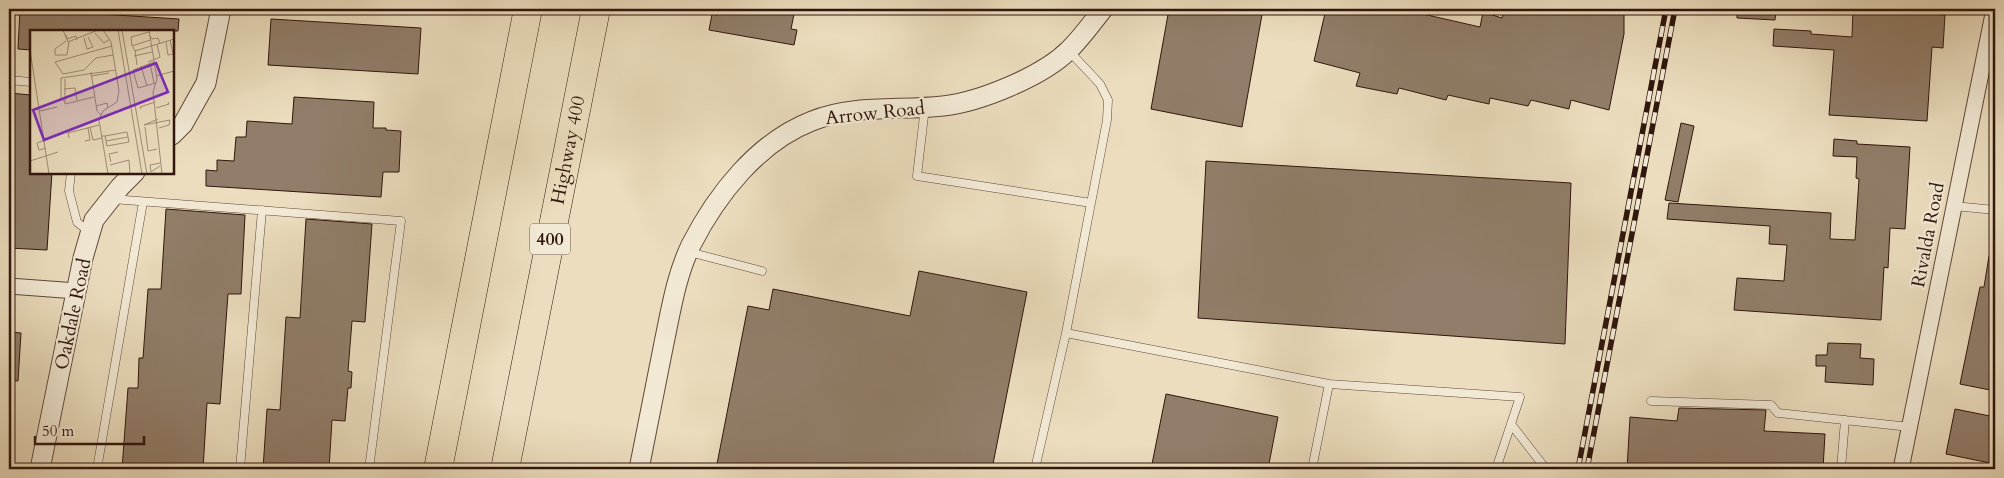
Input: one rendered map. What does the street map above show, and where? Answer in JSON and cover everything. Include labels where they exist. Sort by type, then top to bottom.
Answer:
[{"type":"highway","points":[[438,469],[528,9]]},
{"type":"highway","name":"Highway 400","points":[[505,469],[596,9]]},
{"type":"street","points":[[174,133],[183,124],[206,83],[221,9]]},
{"type":"street","name":"Arrow Road","points":[[639,469],[678,278],[688,252],[708,215],[731,182],[775,141],[812,121],[839,113],[945,106],[1015,85],[1042,70],[1069,50],[1103,9]]},
{"type":"street","name":"Rivalda Road","points":[[1901,469],[1994,9]]},
{"type":"street","name":"Oakdale Road","points":[[40,469],[83,258],[94,220],[133,174]]},
{"type":"street","points":[[9,286],[77,291]]},
{"type":"lane","points":[[1035,469],[1066,333],[1107,120],[1108,100],[1100,84],[1069,50]]},
{"type":"lane","points":[[9,80],[30,82]]},
{"type":"lane","points":[[925,107],[917,176],[1091,203]]},
{"type":"lane","points":[[71,174],[69,192],[77,222],[91,233]]},
{"type":"lane","points":[[111,198],[401,221],[369,469]]},
{"type":"lane","points":[[97,469],[144,202]]},
{"type":"lane","points":[[1954,206],[1995,210]]},
{"type":"lane","points":[[240,469],[262,210]]},
{"type":"lane","points":[[688,252],[762,271]]},
{"type":"lane","points":[[1066,333],[1329,384],[1520,397],[1496,469]]},
{"type":"lane","points":[[1312,469],[1329,384]]},
{"type":"lane","points":[[1651,401],[1771,405],[1778,413],[1910,427]]},
{"type":"lane","points":[[1841,469],[1845,420]]},
{"type":"lane","points":[[1511,424],[1546,469]]},
{"type":"building","points":[[20,9],[179,19],[178,31],[30,30],[30,50],[18,49]]},
{"type":"building","points":[[718,9],[795,9],[791,29],[797,30],[794,45],[709,30],[712,14],[717,15]]},
{"type":"building","points":[[1169,9],[1263,9],[1242,127],[1151,109]]},
{"type":"building","points":[[1326,9],[1401,9],[1480,27],[1483,12],[1502,18],[1504,9],[1624,9],[1624,34],[1609,110],[1571,100],[1569,109],[1531,100],[1528,106],[1490,98],[1489,104],[1448,95],[1446,100],[1399,88],[1397,94],[1356,86],[1360,73],[1314,61]]},
{"type":"building","points":[[1737,9],[1776,9],[1775,20],[1737,18]]},
{"type":"building","points":[[1853,9],[1945,15],[1943,48],[1932,47],[1927,121],[1829,115],[1834,50],[1773,46],[1774,29],[1811,31],[1811,34],[1852,37]]},
{"type":"building","points":[[271,19],[421,28],[418,74],[268,65]]},
{"type":"building","points":[[9,93],[30,95],[30,174],[52,174],[47,250],[9,248]]},
{"type":"building","points":[[294,97],[374,102],[373,128],[401,131],[399,172],[383,172],[381,197],[206,186],[206,170],[217,171],[217,160],[234,161],[236,137],[246,137],[247,121],[292,124]]},
{"type":"building","points":[[1681,123],[1694,126],[1678,202],[1665,200]]},
{"type":"building","points":[[1834,139],[1857,141],[1857,144],[1910,147],[1905,229],[1890,228],[1888,268],[1884,267],[1881,320],[1734,310],[1737,278],[1784,281],[1787,245],[1769,244],[1770,226],[1667,219],[1669,203],[1831,213],[1830,239],[1855,240],[1859,179],[1856,178],[1857,157],[1833,156]]},
{"type":"building","points":[[1206,161],[1571,183],[1565,344],[1198,318]]},
{"type":"building","points":[[166,209],[245,215],[241,294],[228,294],[220,404],[207,403],[203,469],[122,469],[128,388],[138,388],[139,358],[143,358],[148,289],[161,289]]},
{"type":"building","points":[[306,219],[372,224],[365,322],[352,321],[348,371],[352,372],[351,388],[348,388],[345,421],[332,420],[329,469],[263,469],[267,409],[280,410],[286,317],[300,318]]},
{"type":"building","points":[[1989,256],[1995,257],[1995,391],[1960,384],[1980,287],[1984,287]]},
{"type":"building","points":[[919,271],[1027,292],[992,469],[716,469],[748,306],[769,310],[773,289],[910,316]]},
{"type":"building","points":[[9,332],[21,333],[18,381],[9,380]]},
{"type":"building","points":[[1828,343],[1861,344],[1860,358],[1874,359],[1873,385],[1825,382],[1826,366],[1816,366],[1816,355],[1827,355]]},
{"type":"building","points":[[1166,394],[1278,417],[1268,469],[1151,469]]},
{"type":"building","points":[[1679,408],[1766,410],[1764,431],[1825,434],[1823,469],[1627,469],[1630,417],[1677,421]]},
{"type":"building","points":[[1955,409],[1995,417],[1995,464],[1946,454]]},
{"type":"railway","points":[[1578,469],[1666,9]]},
{"type":"railway","points":[[1587,469],[1675,9]]}]
